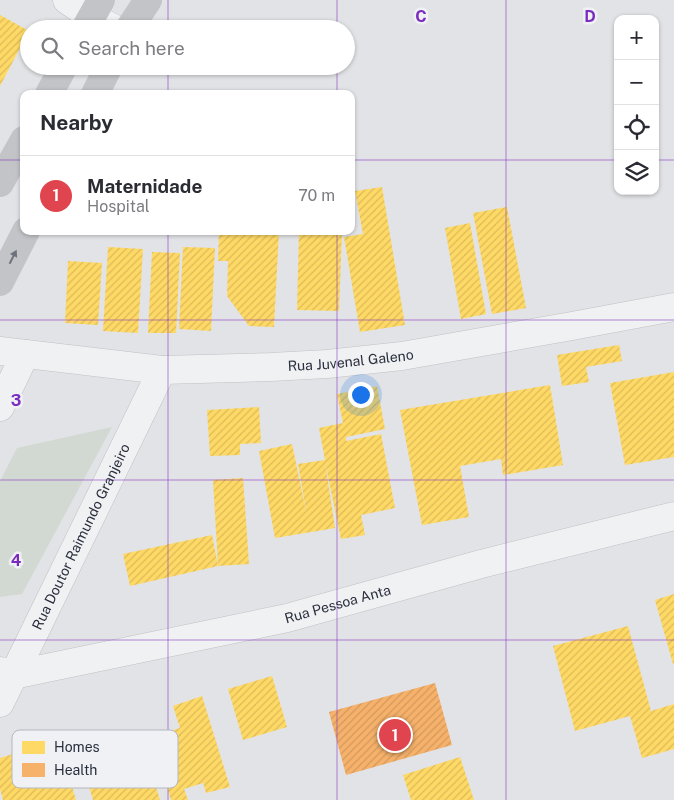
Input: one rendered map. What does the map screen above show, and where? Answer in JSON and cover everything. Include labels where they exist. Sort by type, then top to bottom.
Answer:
[{"type":"street","points":[[67,0],[98,19]]},
{"type":"street","points":[[135,20],[148,0]]},
{"type":"street","points":[[51,90],[59,75]]},
{"type":"street","points":[[97,90],[104,75]]},
{"type":"street","points":[[0,183],[20,147]]},
{"type":"street","points":[[0,282],[24,235]]},
{"type":"street","name":"Rua Juvenal Galeno","points":[[13,352],[162,370],[271,367],[402,356],[674,307]]},
{"type":"street","points":[[0,407],[13,352]]},
{"type":"street","name":"Rua Doutor Raimundo Granjeiro","points":[[0,703],[6,673],[85,531],[162,370]]},
{"type":"street","name":"Rua Pessoa Anta","points":[[6,673],[287,618],[481,564],[674,516]]},
{"type":"shaded area","points":[[112,427],[22,594],[0,597],[0,481],[17,448]]},
{"type":"building: Homes","points":[[0,15],[20,26],[20,48],[0,86]]},
{"type":"building: Homes","points":[[382,187],[405,325],[360,332],[344,237],[363,234],[355,191]]},
{"type":"building: Homes","points":[[507,207],[526,308],[492,314],[473,213]]},
{"type":"building: Homes","points":[[470,223],[486,314],[461,319],[445,228]]},
{"type":"building: Homes","points":[[219,235],[279,235],[274,327],[249,326],[227,296],[228,261],[218,261]]},
{"type":"building: Homes","points":[[299,235],[342,235],[339,311],[297,310]]},
{"type":"building: Homes","points":[[108,247],[143,249],[138,333],[103,331]]},
{"type":"building: Homes","points":[[183,247],[215,248],[211,331],[179,329]]},
{"type":"building: Homes","points":[[152,252],[180,253],[176,333],[148,333]]},
{"type":"building: Homes","points":[[68,261],[102,263],[98,325],[65,323]]},
{"type":"building: Homes","points":[[619,345],[622,361],[586,367],[589,382],[562,386],[557,355]]},
{"type":"building: Homes","points":[[674,372],[674,457],[625,465],[610,383]]},
{"type":"building: Homes","points":[[550,385],[563,465],[503,475],[501,459],[460,466],[469,517],[422,525],[400,410]]},
{"type":"building: Homes","points":[[377,386],[385,429],[346,437],[346,441],[381,434],[395,508],[361,515],[365,535],[341,539],[325,462],[335,528],[275,538],[259,451],[292,444],[307,516],[298,464],[325,460],[319,428],[343,423],[337,394]]},
{"type":"building: Homes","points":[[259,407],[261,443],[240,444],[240,455],[210,456],[207,410]]},
{"type":"building: Homes","points":[[243,478],[249,564],[218,566],[213,480]]},
{"type":"building: Homes","points":[[212,535],[218,566],[130,586],[123,554]]},
{"type":"building: Homes","points":[[674,594],[674,664],[673,664],[655,600]]},
{"type":"building: Homes","points":[[628,626],[651,711],[674,704],[674,749],[642,758],[630,716],[575,731],[553,646]]},
{"type":"building: Homes","points":[[272,676],[287,727],[243,740],[228,689]]},
{"type":"building: Homes","points":[[202,696],[230,787],[206,793],[203,783],[184,789],[188,800],[171,800],[167,788],[178,788],[178,730],[174,730],[180,728],[173,706]]},
{"type":"building: Homes","points":[[12,754],[12,788],[72,788],[76,800],[3,800],[0,789],[0,758]]},
{"type":"building: Homes","points":[[460,757],[474,800],[411,800],[403,775]]},
{"type":"building: Homes","points":[[90,788],[156,788],[160,800],[93,800]]},
{"type":"building: Health","points":[[435,683],[452,745],[346,775],[329,712]]},
{"type":"place","name":"Maternidade","points":[[395,735]]}]
